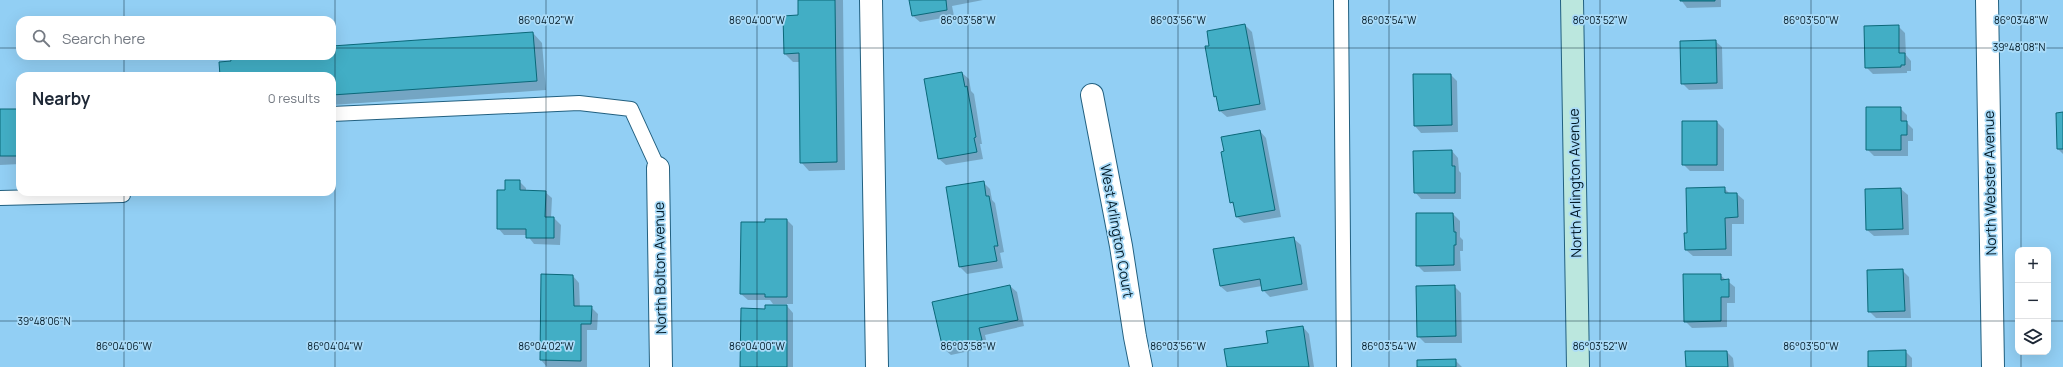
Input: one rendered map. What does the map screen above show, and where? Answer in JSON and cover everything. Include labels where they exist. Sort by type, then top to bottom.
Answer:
[{"type":"main road","name":"North Arlington Avenue","points":[[1572,0],[1578,367]]},
{"type":"street","points":[[871,0],[877,367]]},
{"type":"street","name":"North Webster Avenue","points":[[1987,0],[1993,367]]},
{"type":"street","name":"West Arlington Court","points":[[1092,95],[1121,246],[1135,337],[1142,367]]},
{"type":"street","name":"North Bolton Avenue","points":[[658,168],[661,367]]},
{"type":"lane","points":[[1341,0],[1344,367]]},
{"type":"lane","points":[[336,114],[579,103],[631,109],[658,168]]},
{"type":"lane","points":[[0,198],[82,196]]},
{"type":"building","points":[[798,0],[835,0],[837,162],[800,163],[799,53],[784,54],[783,16],[798,15]]},
{"type":"building","points":[[909,0],[946,0],[947,10],[912,16]]},
{"type":"building","points":[[1715,0],[1715,1],[1680,1]]},
{"type":"building","points":[[1245,24],[1260,104],[1219,111],[1216,96],[1214,97],[1205,46],[1209,46],[1207,31]]},
{"type":"building","points":[[1899,25],[1899,53],[1905,53],[1905,65],[1901,65],[1901,67],[1865,68],[1864,26]]},
{"type":"building","points":[[533,32],[537,81],[336,95],[336,72],[220,72],[219,62],[231,60],[336,60],[336,46]]},
{"type":"building","points":[[1716,40],[1717,83],[1681,84],[1680,41]]},
{"type":"building","points":[[962,72],[965,87],[967,86],[976,137],[974,138],[977,152],[938,159],[924,79]]},
{"type":"building","points":[[1413,74],[1451,74],[1452,125],[1414,126]]},
{"type":"building","points":[[1866,107],[1901,107],[1901,121],[1907,121],[1907,135],[1901,135],[1901,150],[1866,150]]},
{"type":"building","points":[[0,109],[16,109],[16,156],[0,156]]},
{"type":"building","points":[[2063,112],[2063,149],[2057,149],[2056,113]]},
{"type":"building","points":[[1682,121],[1717,121],[1717,165],[1682,165]]},
{"type":"building","points":[[1260,130],[1275,210],[1236,217],[1233,202],[1230,203],[1221,152],[1224,151],[1221,137]]},
{"type":"building","points":[[1452,150],[1452,166],[1455,166],[1455,193],[1414,193],[1413,151]]},
{"type":"building","points":[[505,180],[520,180],[520,190],[546,191],[545,217],[554,217],[554,238],[526,238],[526,229],[497,229],[497,190],[505,190]]},
{"type":"building","points":[[984,181],[986,196],[989,196],[998,246],[994,246],[997,261],[959,267],[946,187]]},
{"type":"building","points":[[1725,187],[1725,193],[1737,193],[1738,217],[1725,218],[1726,249],[1685,250],[1684,233],[1687,233],[1686,188]]},
{"type":"building","points":[[1901,188],[1903,229],[1866,230],[1865,189]]},
{"type":"building","points":[[1416,213],[1453,213],[1454,232],[1456,232],[1456,245],[1454,245],[1454,265],[1416,266]]},
{"type":"building","points":[[765,219],[787,219],[787,297],[765,297],[765,294],[740,294],[741,222],[765,222]]},
{"type":"building","points":[[1294,237],[1302,284],[1262,291],[1260,279],[1220,286],[1213,249]]},
{"type":"building","points":[[1903,269],[1905,311],[1868,312],[1867,270]]},
{"type":"building","points":[[541,274],[573,275],[574,306],[592,306],[591,324],[581,324],[581,361],[540,360]]},
{"type":"building","points":[[1683,274],[1721,274],[1721,280],[1729,279],[1729,297],[1721,297],[1721,321],[1684,322]]},
{"type":"building","points":[[1010,285],[1018,320],[979,328],[982,340],[943,349],[932,302]]},
{"type":"building","points":[[1455,285],[1456,336],[1417,337],[1416,286]]},
{"type":"building","points":[[765,305],[787,305],[787,367],[740,367],[741,308],[765,309]]},
{"type":"building","points":[[1303,326],[1309,367],[1227,367],[1224,349],[1268,343],[1266,331]]},
{"type":"building","points":[[1906,350],[1906,367],[1868,367],[1868,351]]},
{"type":"building","points":[[1685,351],[1727,351],[1728,367],[1686,367]]},
{"type":"building","points":[[1456,359],[1456,367],[1417,367],[1417,360]]}]
